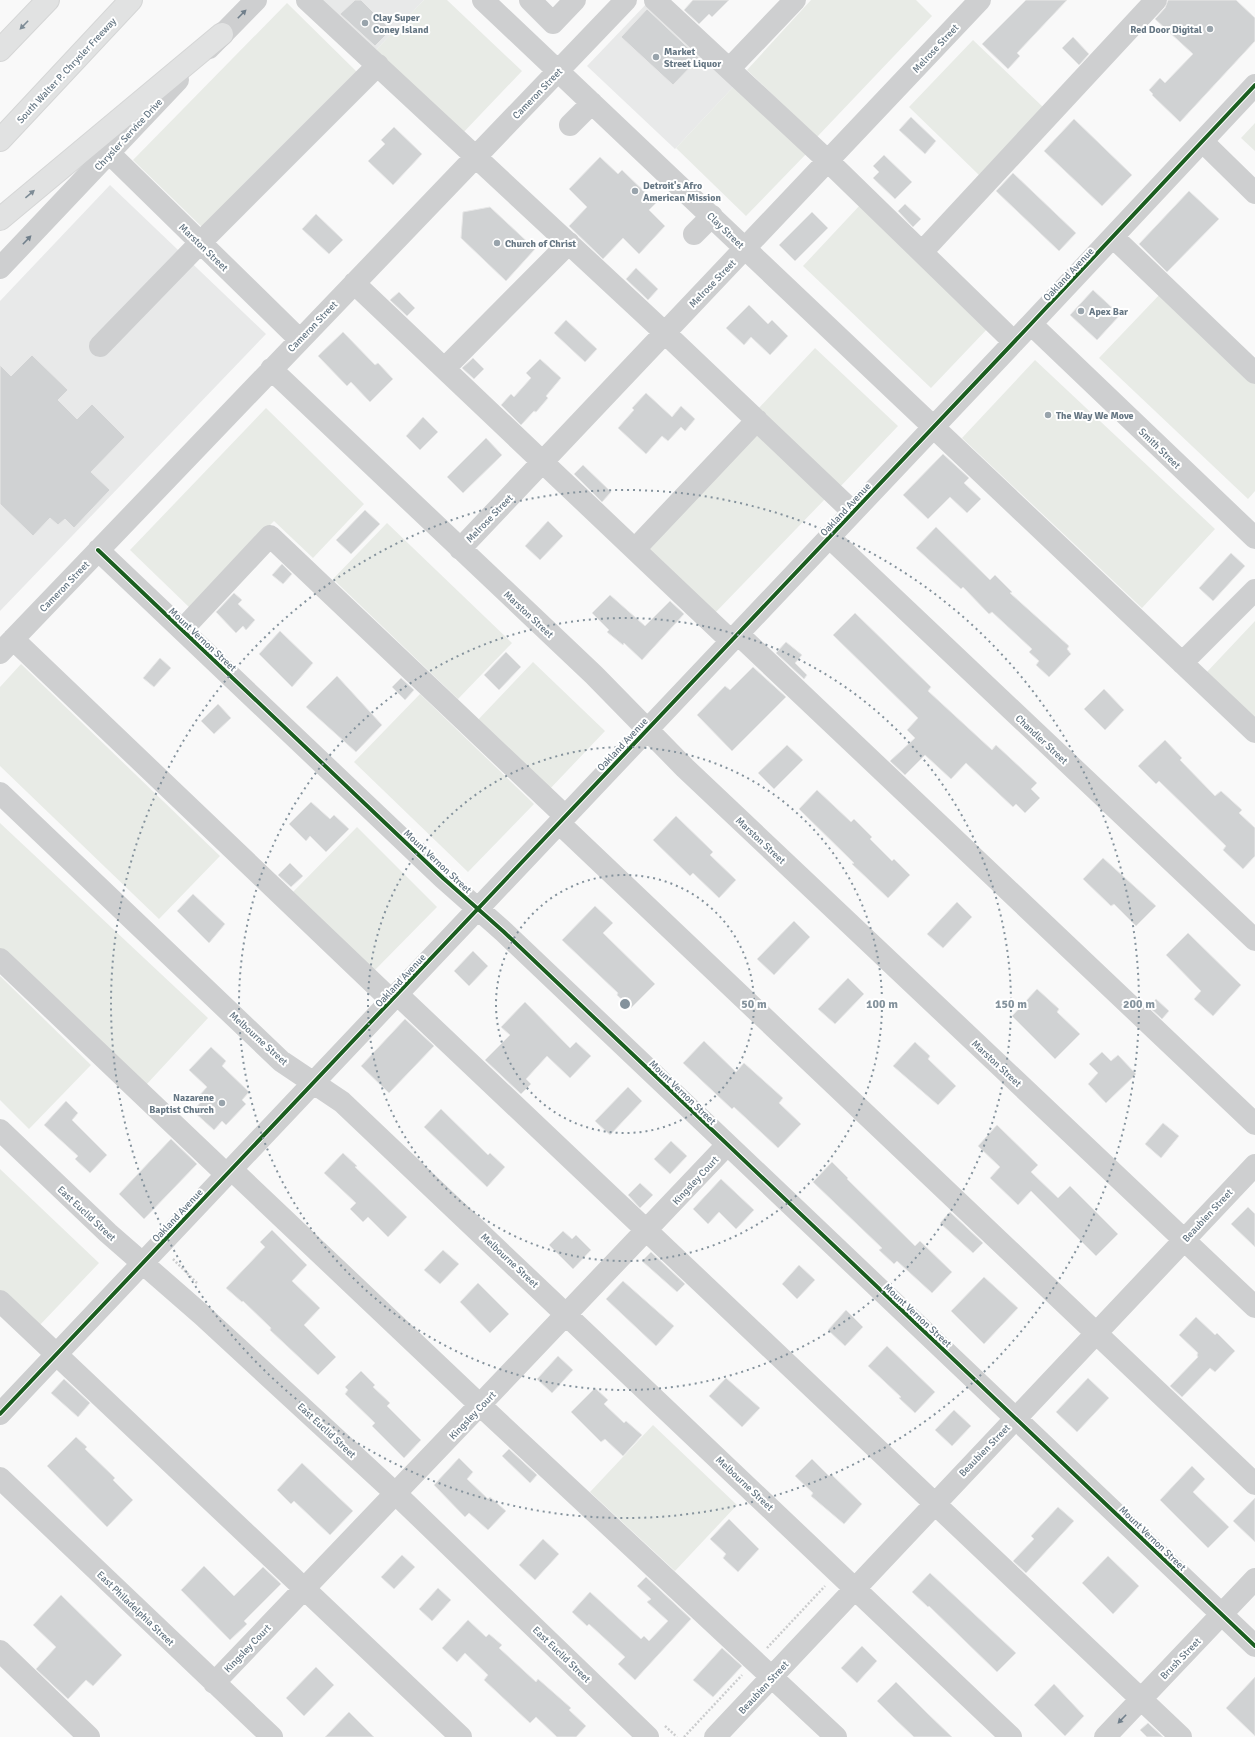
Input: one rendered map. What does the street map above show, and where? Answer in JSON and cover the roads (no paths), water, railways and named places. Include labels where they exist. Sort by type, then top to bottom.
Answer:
[{"type":"highway","points":[[0,50],[48,0]]},
{"type":"highway","name":"South Walter P. Chrysler Freeway","points":[[0,140],[131,0]]},
{"type":"highway","points":[[0,219],[222,34]]},
{"type":"street","name":"Chrysler Service Drive","points":[[0,268],[256,0]]},
{"type":"street","points":[[307,0],[477,156],[666,333],[852,512]]},
{"type":"street","name":"Clay Street","points":[[484,0],[1255,732]]},
{"type":"street","points":[[530,0],[553,23],[575,0]]},
{"type":"street","name":"Cameron Street","points":[[6,646],[626,0]]},
{"type":"street","points":[[655,0],[730,68],[828,161],[1014,342]]},
{"type":"street","points":[[730,68],[795,0]]},
{"type":"street","name":"Melrose Street","points":[[460,548],[666,333],[980,0]]},
{"type":"street","points":[[922,252],[1156,0]]},
{"type":"street","points":[[100,346],[200,243],[378,65]]},
{"type":"street","name":"Oakland Avenue","points":[[0,1414],[1203,142],[1255,85]]},
{"type":"street","points":[[570,125],[592,103]]},
{"type":"street","points":[[1203,142],[1255,193]]},
{"type":"street","name":"Marston Street","points":[[109,153],[299,339]]},
{"type":"street","points":[[694,234],[712,216]]},
{"type":"street","points":[[1113,237],[1255,373]]},
{"type":"street","points":[[445,368],[570,243]]},
{"type":"street","points":[[354,283],[635,549],[734,637],[1255,1124]]},
{"type":"street","name":"Smith Street","points":[[1031,324],[1255,538]]},
{"type":"street","name":"Marston Street","points":[[271,369],[594,675],[685,768],[1255,1307]]},
{"type":"street","points":[[635,549],[757,420]]},
{"type":"street","points":[[182,630],[270,536],[562,820],[1255,1484]]},
{"type":"street","name":"Chandler Street","points":[[829,537],[1255,940]]},
{"type":"street","name":"Mount Vernon Street","points":[[98,550],[728,1145],[1255,1646]]},
{"type":"street","points":[[1182,663],[1255,590]]},
{"type":"street","points":[[6,646],[394,997],[646,1231],[1181,1737]]},
{"type":"street","name":"Melbourne Street","points":[[0,793],[281,1061],[342,1102],[1012,1737]]},
{"type":"street","points":[[0,959],[836,1737]]},
{"type":"street","name":"East Euclid Street","points":[[0,1130],[108,1233],[202,1315],[395,1493],[648,1737]]},
{"type":"street","name":"Kingsley Court","points":[[214,1683],[395,1493],[481,1406],[728,1145]]},
{"type":"street","name":"Beaubien Street","points":[[715,1737],[934,1503],[1255,1165]]},
{"type":"street","points":[[0,1301],[461,1737]]},
{"type":"street","name":"East Philadelphia Street","points":[[0,1478],[272,1737]]},
{"type":"street","name":"Brush Street","points":[[1105,1737],[1255,1579]]},
{"type":"street","points":[[0,1652],[89,1737]]},
{"type":"place","name":"Clay Super Coney Island","points":[[365,23]]},
{"type":"place","name":"Red Door Digital","points":[[1210,29]]},
{"type":"place","name":"Market Street Liquor","points":[[656,57]]},
{"type":"place","name":"Detroit's Afro American Mission","points":[[635,191]]},
{"type":"place","name":"Church of Christ","points":[[497,243]]},
{"type":"place","name":"Apex Bar","points":[[1081,311]]},
{"type":"place","name":"The Way We Move","points":[[1048,415]]},
{"type":"place","name":"Nazarene Baptist Church","points":[[222,1103]]}]
